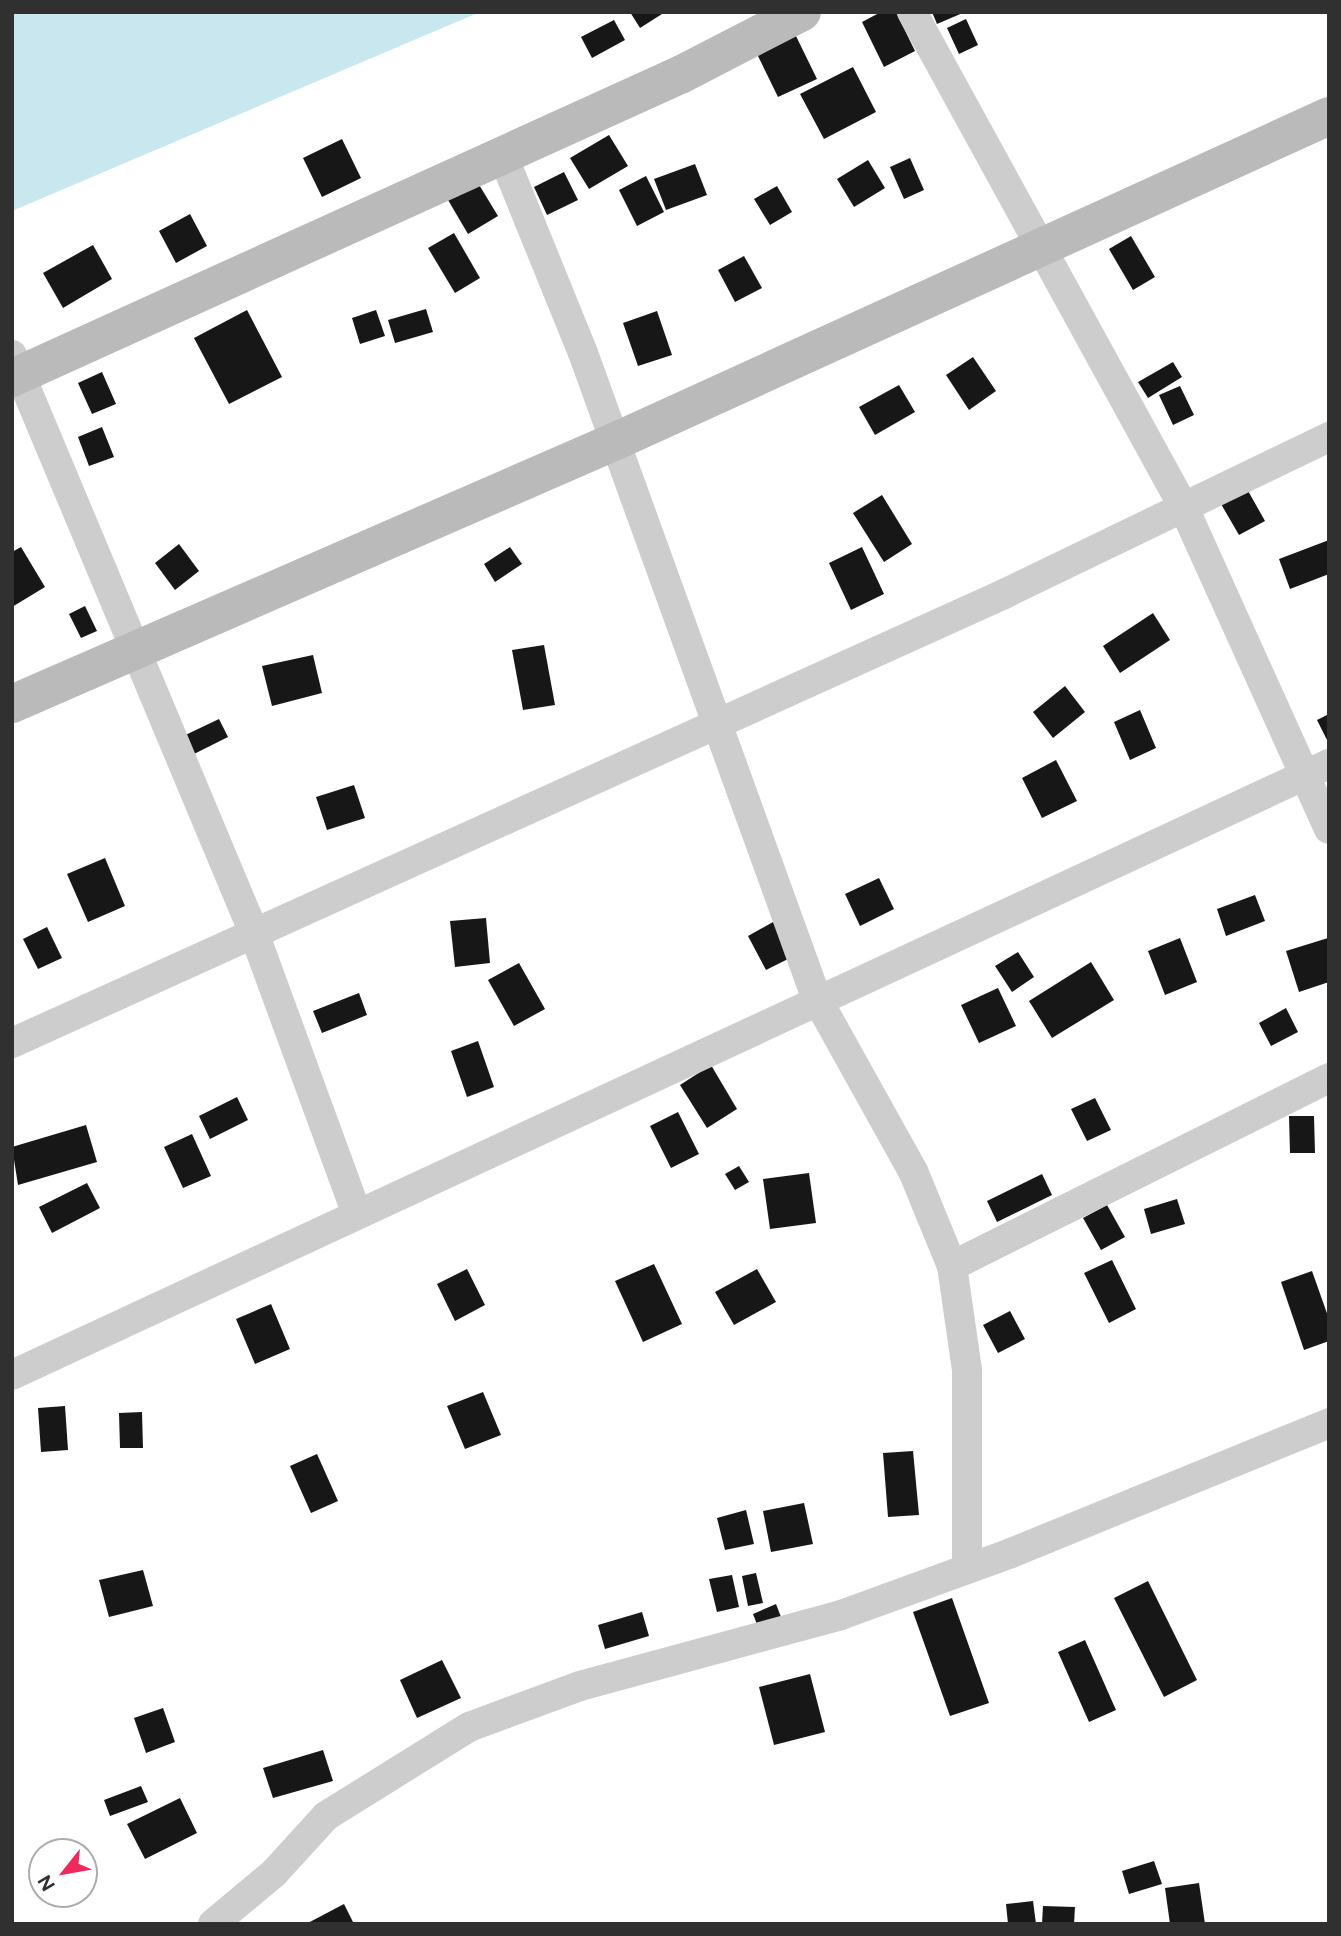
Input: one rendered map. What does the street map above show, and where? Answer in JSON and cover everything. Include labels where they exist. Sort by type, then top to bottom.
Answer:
[{"type":"street","points":[[356,1212],[254,933],[15,369],[503,156],[802,12]]},
{"type":"street","points":[[912,12],[1040,251],[1184,508],[1317,769],[1329,829]]},
{"type":"street","points":[[12,704],[616,441],[1040,251],[1329,116]]},
{"type":"street","points":[[503,156],[616,441],[713,723],[816,997],[913,1171],[952,1266],[967,1370],[967,1569]]},
{"type":"street","points":[[12,1043],[1184,508],[1329,437]]},
{"type":"street","points":[[12,1375],[816,997],[1317,769]]},
{"type":"street","points":[[952,1266],[1329,1078]]},
{"type":"street","points":[[213,1924],[274,1873],[326,1816],[469,1727],[580,1686],[841,1615],[967,1569],[1329,1423]]},
{"type":"water","points":[[12,12],[480,12],[12,211]]},
{"type":"building","points":[[630,12],[661,12],[662,14],[640,28]]},
{"type":"building","points":[[881,12],[896,12],[915,51],[884,67],[862,22]]},
{"type":"building","points":[[932,12],[965,12],[937,24]]},
{"type":"building","points":[[966,19],[978,45],[959,54],[947,28]]},
{"type":"building","points":[[614,20],[625,40],[592,58],[581,37]]},
{"type":"building","points":[[794,32],[817,79],[778,97],[756,52]]},
{"type":"building","points":[[853,67],[876,112],[824,139],[800,94]]},
{"type":"building","points":[[609,135],[628,166],[589,189],[570,158]]},
{"type":"building","points":[[342,139],[361,178],[322,197],[303,158]]},
{"type":"building","points":[[910,158],[924,190],[904,199],[890,167]]},
{"type":"building","points":[[868,160],[885,188],[854,207],[837,179]]},
{"type":"building","points":[[695,164],[707,195],[666,210],[654,179]]},
{"type":"building","points":[[564,172],[578,200],[547,215],[534,187]]},
{"type":"building","points":[[646,176],[664,212],[637,226],[619,190]]},
{"type":"building","points":[[478,183],[498,216],[468,234],[448,200]]},
{"type":"building","points":[[777,186],[792,212],[770,225],[754,199]]},
{"type":"building","points":[[190,214],[207,246],[176,263],[159,231]]},
{"type":"building","points":[[454,233],[480,278],[455,293],[428,248]]},
{"type":"building","points":[[1131,236],[1155,277],[1133,290],[1109,249]]},
{"type":"building","points":[[93,245],[112,279],[63,308],[43,273]]},
{"type":"building","points":[[744,256],[762,288],[735,302],[718,270]]},
{"type":"building","points":[[426,309],[433,332],[395,343],[388,320]]},
{"type":"building","points":[[247,310],[282,377],[229,404],[194,338]]},
{"type":"building","points":[[376,310],[385,336],[360,344],[352,318]]},
{"type":"building","points":[[657,311],[672,355],[638,366],[623,323]]},
{"type":"building","points":[[973,357],[996,391],[969,410],[946,375]]},
{"type":"building","points":[[1173,362],[1182,377],[1148,398],[1138,382]]},
{"type":"building","points":[[102,372],[116,404],[92,414],[78,383]]},
{"type":"building","points":[[899,385],[915,412],[875,435],[859,407]]},
{"type":"building","points":[[1180,386],[1194,415],[1173,425],[1159,395]]},
{"type":"building","points":[[102,427],[114,457],[89,466],[78,437]]},
{"type":"building","points":[[1247,489],[1265,521],[1239,535],[1221,504]]},
{"type":"building","points":[[882,495],[912,544],[884,562],[853,513]]},
{"type":"building","points":[[1329,540],[1329,574],[1290,589],[1279,559]]},
{"type":"building","points":[[179,544],[199,571],[175,590],[155,563]]},
{"type":"building","points":[[21,547],[45,587],[12,607],[12,552]]},
{"type":"building","points":[[510,547],[522,564],[495,582],[484,564]]},
{"type":"building","points":[[862,547],[884,594],[851,610],[829,563]]},
{"type":"building","points":[[85,606],[97,631],[81,638],[69,614]]},
{"type":"building","points":[[1153,613],[1170,640],[1120,673],[1103,646]]},
{"type":"building","points":[[544,645],[555,705],[523,710],[512,650]]},
{"type":"building","points":[[313,655],[322,693],[272,706],[262,666]]},
{"type":"building","points":[[1065,686],[1085,712],[1053,738],[1033,712]]},
{"type":"building","points":[[1140,710],[1156,748],[1130,760],[1114,722]]},
{"type":"building","points":[[1329,714],[1329,744],[1317,720]]},
{"type":"building","points":[[219,719],[228,737],[186,758],[177,739]]},
{"type":"building","points":[[1056,760],[1077,801],[1042,818],[1022,778]]},
{"type":"building","points":[[354,785],[365,818],[327,830],[316,797]]},
{"type":"building","points":[[105,858],[125,906],[88,922],[67,874]]},
{"type":"building","points":[[879,878],[894,909],[860,926],[845,894]]},
{"type":"building","points":[[1255,895],[1265,921],[1226,936],[1217,909]]},
{"type":"building","points":[[486,918],[490,963],[455,967],[450,921]]},
{"type":"building","points":[[773,922],[792,957],[766,970],[748,936]]},
{"type":"building","points":[[47,927],[62,958],[38,969],[23,939]]},
{"type":"building","points":[[1180,938],[1197,982],[1165,995],[1148,951]]},
{"type":"building","points":[[1328,938],[1329,982],[1299,992],[1286,951]]},
{"type":"building","points":[[1018,952],[1034,977],[1012,992],[995,966]]},
{"type":"building","points":[[1091,962],[1114,1000],[1052,1038],[1029,1001]]},
{"type":"building","points":[[519,963],[545,1009],[514,1026],[488,980]]},
{"type":"building","points":[[998,988],[1016,1026],[979,1043],[961,1005]]},
{"type":"building","points":[[359,993],[367,1015],[322,1033],[313,1011]]},
{"type":"building","points":[[1286,1008],[1298,1032],[1271,1046],[1259,1023]]},
{"type":"building","points":[[478,1041],[494,1087],[467,1097],[451,1051]]},
{"type":"building","points":[[711,1065],[737,1109],[707,1128],[680,1085]]},
{"type":"building","points":[[237,1097],[248,1120],[210,1139],[199,1116]]},
{"type":"building","points":[[1095,1098],[1111,1130],[1087,1141],[1071,1109]]},
{"type":"building","points":[[678,1112],[699,1154],[671,1168],[650,1126]]},
{"type":"building","points":[[1289,1116],[1314,1116],[1315,1153],[1290,1153]]},
{"type":"building","points":[[86,1125],[97,1162],[18,1185],[12,1147]]},
{"type":"building","points":[[192,1134],[211,1176],[183,1188],[164,1147]]},
{"type":"building","points":[[739,1166],[749,1182],[735,1190],[725,1174]]},
{"type":"building","points":[[809,1173],[816,1223],[770,1229],[763,1179]]},
{"type":"building","points":[[1042,1174],[1052,1195],[997,1222],[987,1201]]},
{"type":"building","points":[[87,1183],[100,1208],[52,1233],[39,1207]]},
{"type":"building","points":[[1177,1199],[1185,1224],[1151,1234],[1144,1209]]},
{"type":"building","points":[[1107,1205],[1125,1237],[1101,1250],[1083,1218]]},
{"type":"building","points":[[1112,1260],[1136,1309],[1109,1323],[1084,1273]]},
{"type":"building","points":[[654,1264],[682,1324],[643,1342],[615,1281]]},
{"type":"building","points":[[467,1269],[485,1305],[455,1321],[437,1284]]},
{"type":"building","points":[[757,1269],[776,1302],[734,1325],[715,1292]]},
{"type":"building","points":[[1312,1271],[1329,1319],[1329,1341],[1304,1350],[1281,1282]]},
{"type":"building","points":[[271,1304],[290,1349],[255,1364],[236,1319]]},
{"type":"building","points":[[1010,1311],[1025,1339],[998,1353],[983,1325]]},
{"type":"building","points":[[483,1392],[501,1435],[465,1449],[447,1406]]},
{"type":"building","points":[[65,1406],[68,1450],[41,1452],[38,1408]]},
{"type":"building","points":[[142,1412],[143,1448],[120,1448],[119,1413]]},
{"type":"building","points":[[913,1451],[919,1515],[888,1517],[883,1453]]},
{"type":"building","points":[[317,1454],[338,1501],[311,1513],[290,1466]]},
{"type":"building","points":[[804,1503],[813,1544],[771,1552],[763,1511]]},
{"type":"building","points":[[746,1510],[754,1544],[725,1550],[717,1518]]},
{"type":"building","points":[[143,1570],[153,1606],[109,1617],[99,1580]]},
{"type":"building","points":[[756,1573],[763,1603],[748,1606],[742,1576]]},
{"type":"building","points":[[732,1575],[739,1607],[717,1612],[709,1579]]},
{"type":"building","points":[[1148,1581],[1197,1680],[1164,1697],[1114,1598]]},
{"type":"building","points":[[952,1598],[989,1703],[950,1716],[913,1612]]},
{"type":"building","points":[[776,1604],[781,1617],[758,1627],[753,1614]]},
{"type":"building","points":[[642,1612],[649,1636],[605,1649],[598,1625]]},
{"type":"building","points":[[1085,1640],[1116,1710],[1089,1722],[1058,1652]]},
{"type":"building","points":[[442,1660],[461,1698],[417,1718],[400,1680]]},
{"type":"building","points":[[810,1674],[825,1732],[774,1745],[759,1687]]},
{"type":"building","points":[[163,1708],[175,1742],[146,1753],[134,1718]]},
{"type":"building","points":[[323,1750],[333,1781],[273,1798],[263,1768]]},
{"type":"building","points":[[141,1786],[148,1802],[110,1816],[104,1800]]},
{"type":"building","points":[[180,1798],[197,1833],[145,1859],[127,1824]]},
{"type":"building","points":[[1154,1861],[1162,1884],[1129,1894],[1122,1871]]},
{"type":"building","points":[[1199,1883],[1205,1924],[1170,1924],[1165,1888]]},
{"type":"building","points":[[1033,1901],[1036,1924],[1008,1924],[1006,1904]]},
{"type":"building","points":[[344,1904],[353,1922],[306,1924]]},
{"type":"building","points":[[1043,1906],[1075,1907],[1074,1924],[1042,1924]]}]
